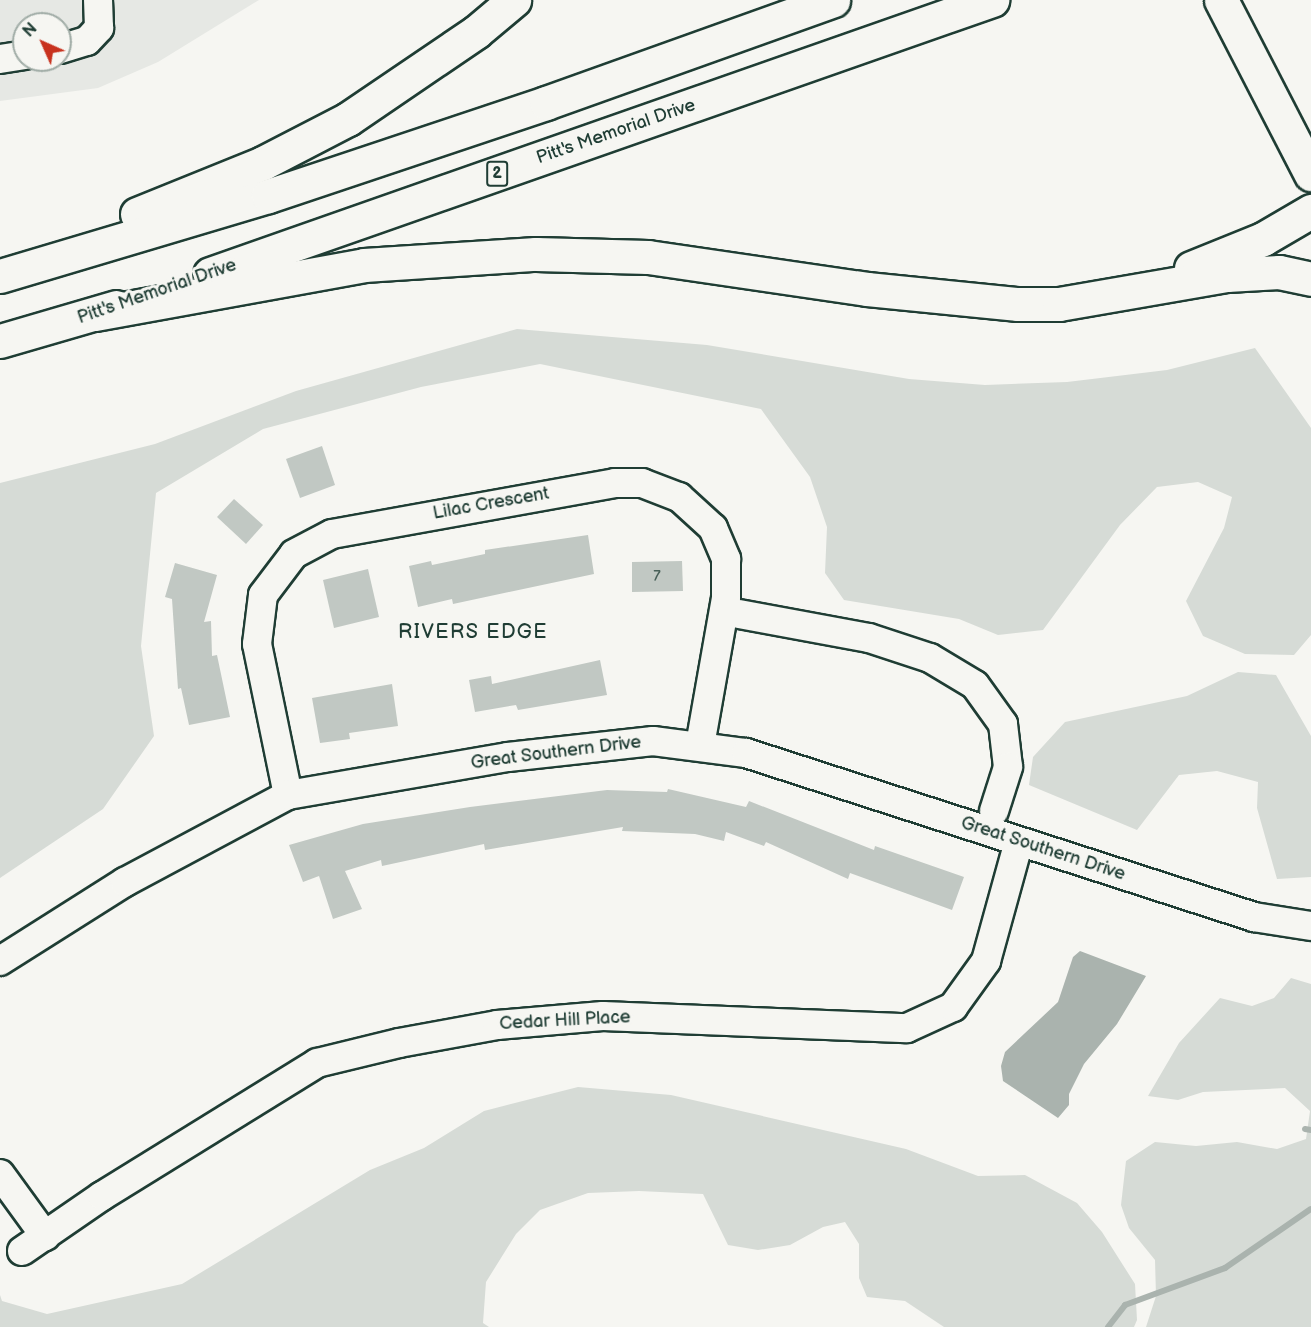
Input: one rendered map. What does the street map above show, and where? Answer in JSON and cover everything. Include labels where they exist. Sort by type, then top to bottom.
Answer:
[{"type":"main road","points":[[0,259],[171,203],[263,164],[348,119],[411,79],[514,0]]},
{"type":"main road","points":[[0,276],[268,196],[546,103],[833,0]]},
{"type":"main road","name":"Pitt's Memorial Drive","points":[[0,341],[95,314],[992,0]]},
{"type":"main road","points":[[1221,0],[1311,174]]},
{"type":"main road","points":[[1116,295],[1263,239],[1311,211]]},
{"type":"main road","points":[[95,314],[363,265],[536,254],[648,257],[988,302],[1059,303],[1227,275],[1279,272],[1311,279]]},
{"type":"street","points":[[72,45],[87,41],[99,28],[98,0]]},
{"type":"street","name":"Lilac Crescent","points":[[288,795],[257,644],[263,595],[294,554],[332,534],[615,483],[642,483],[679,497],[713,528],[726,559],[726,598],[700,745]]},
{"type":"street","points":[[739,614],[869,638],[930,658],[975,685],[1003,724],[1008,767],[994,811]]},
{"type":"street","name":"Great Southern Drive","points":[[0,961],[125,882],[288,795],[583,747],[653,741],[700,745],[746,753],[1254,917],[1311,926]]},
{"type":"street","name":"Cedar Hill Place","points":[[22,1251],[102,1196],[317,1063],[399,1043],[497,1024],[603,1016],[907,1028],[953,1007],[986,961],[1019,841]]},
{"type":"street","points":[[0,1174],[45,1236]]},
{"type":"shaded area","points":[[0,0],[259,0],[158,62],[98,88],[0,101]]},
{"type":"shaded area","points":[[517,329],[707,345],[909,379],[985,385],[1067,382],[1167,370],[1255,348],[1311,428],[1311,635],[1294,655],[1245,654],[1203,636],[1186,601],[1224,528],[1232,497],[1198,482],[1157,487],[1120,525],[1043,630],[998,635],[959,619],[844,600],[825,573],[827,527],[810,477],[761,409],[540,364],[421,387],[263,429],[156,493],[141,646],[154,736],[103,809],[0,878],[0,483],[155,444],[296,391]]},
{"type":"shaded area","points":[[1238,672],[1276,675],[1311,736],[1311,877],[1277,879],[1257,808],[1258,782],[1217,771],[1179,775],[1137,830],[1029,785],[1033,757],[1065,722],[1187,696]]},
{"type":"shaded area","points":[[1080,951],[1146,976],[1117,1024],[1084,1064],[1069,1094],[1069,1105],[1058,1118],[1003,1081],[1001,1066],[1005,1052],[1058,1002],[1073,957]]},
{"type":"shaded area","points":[[1291,978],[1311,984],[1311,1327],[1146,1327],[1156,1296],[1155,1260],[1129,1228],[1121,1205],[1126,1161],[1155,1142],[1196,1146],[1237,1142],[1277,1149],[1306,1139],[1310,1111],[1285,1088],[1203,1092],[1178,1100],[1148,1096],[1179,1043],[1220,998],[1252,1006],[1274,998]]},
{"type":"shaded area","points":[[578,1087],[671,1095],[906,1149],[978,1176],[1025,1175],[1077,1203],[1102,1232],[1135,1284],[1137,1320],[1134,1327],[944,1327],[905,1301],[867,1297],[859,1278],[859,1244],[845,1222],[823,1227],[790,1245],[758,1250],[728,1245],[703,1194],[639,1191],[588,1193],[540,1210],[516,1234],[486,1282],[483,1323],[489,1327],[0,1327],[0,1295],[2,1301],[47,1314],[182,1284],[370,1170],[424,1148],[484,1111]]},
{"type":"building","points":[[322,446],[335,485],[300,498],[286,459]]},
{"type":"building","points":[[234,499],[263,525],[246,544],[217,517]]},
{"type":"building","points":[[588,535],[594,574],[453,604],[452,599],[418,607],[409,566],[431,561],[432,565],[485,554],[485,550]]},
{"type":"building","points":[[682,561],[683,591],[632,592],[632,562]]},
{"type":"building","points":[[175,563],[217,575],[204,622],[211,621],[212,656],[217,655],[230,717],[189,725],[181,688],[178,689],[172,599],[165,597]]},
{"type":"building","points":[[368,569],[379,617],[334,628],[323,580]]},
{"type":"building","points":[[600,660],[607,695],[518,710],[516,705],[475,712],[469,680],[491,676],[492,684]]},
{"type":"building","points":[[392,684],[398,726],[349,733],[350,739],[320,743],[312,698]]},
{"type":"building","points":[[668,789],[746,807],[749,801],[874,850],[875,846],[964,877],[952,910],[850,873],[848,879],[766,842],[764,846],[726,832],[724,841],[695,834],[622,831],[623,827],[485,850],[484,844],[382,866],[381,860],[345,871],[362,909],[333,919],[319,876],[303,882],[289,845],[363,824],[470,807],[607,790],[667,792]]},
{"type":"waterway","points":[[1305,1129],[1311,1130]]},
{"type":"waterway","points":[[1108,1327],[1125,1305],[1225,1268],[1311,1209]]},
{"type":"district","name":"RIVERS EDGE","points":[[473,632]]}]
